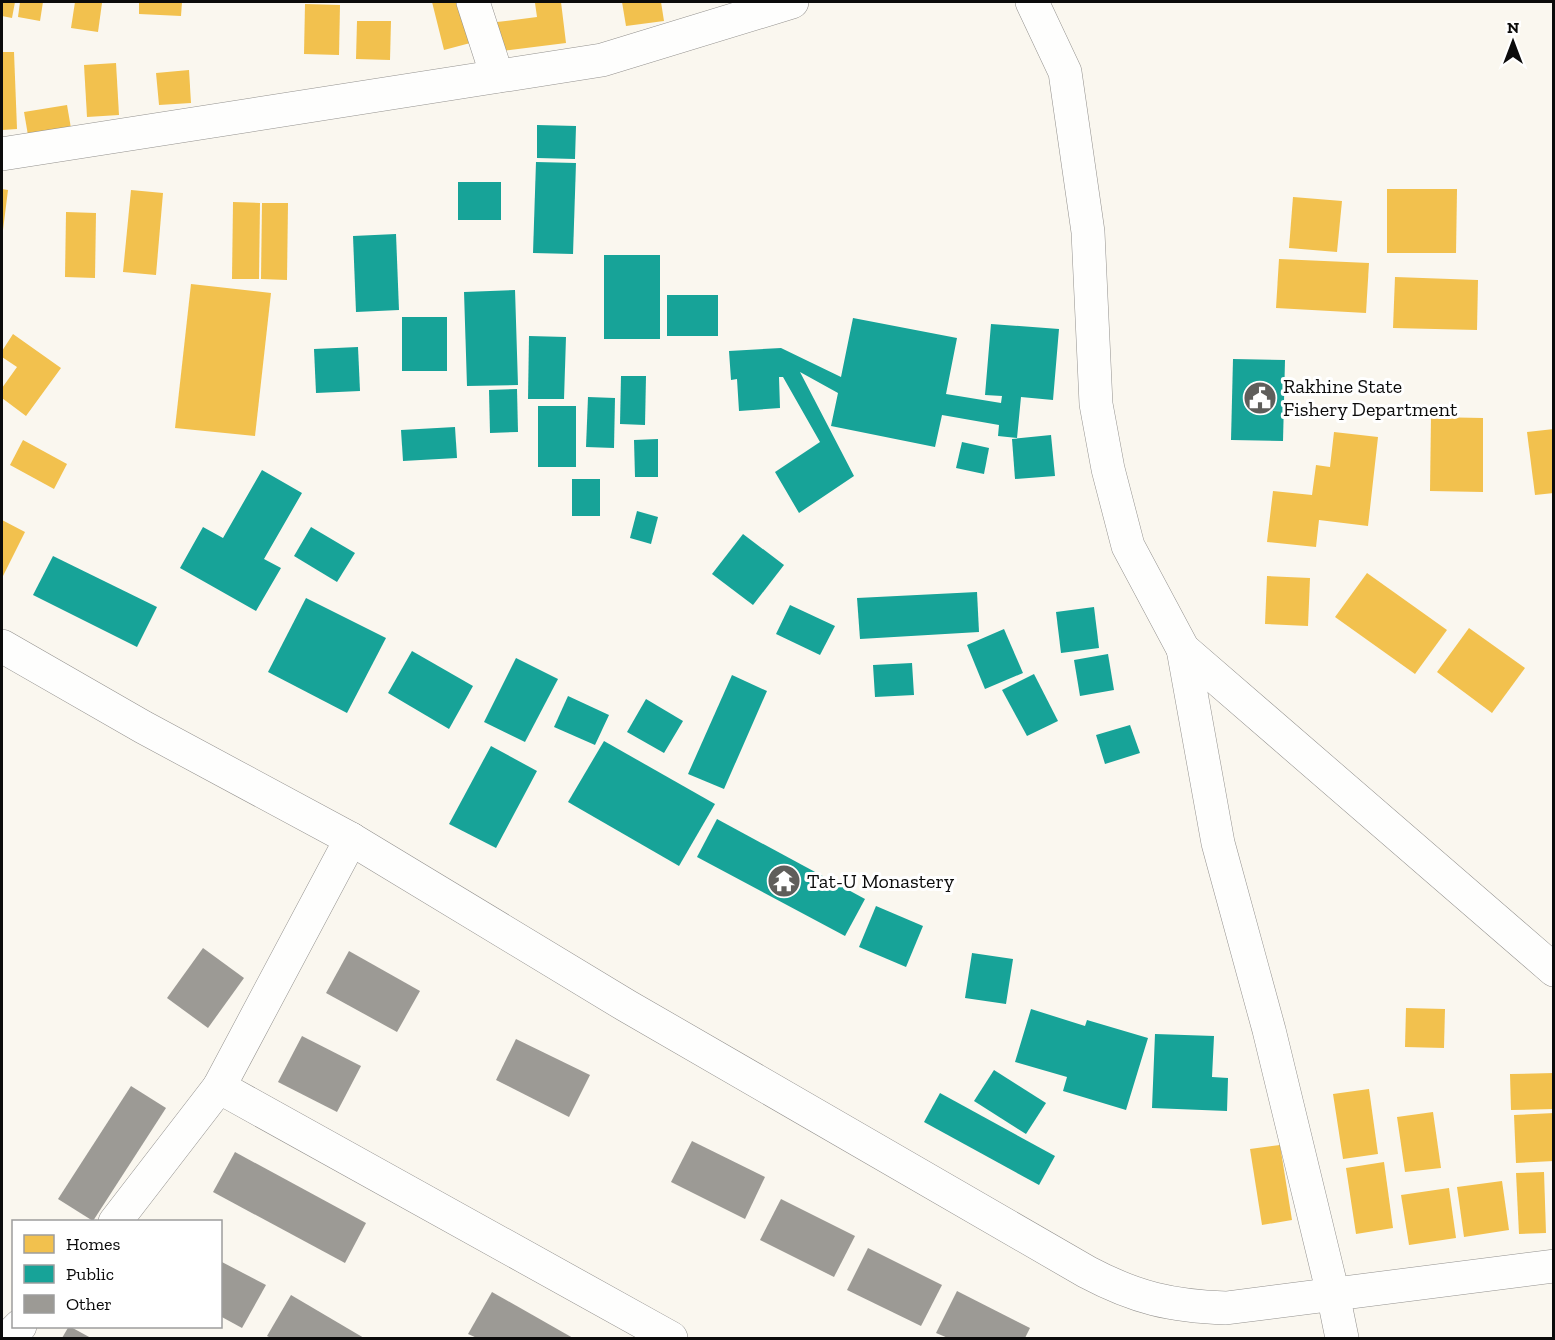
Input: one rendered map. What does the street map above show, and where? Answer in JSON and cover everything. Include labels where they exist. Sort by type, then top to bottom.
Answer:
[{"type":"street","points":[[473,2],[497,76]]},
{"type":"street","points":[[2,154],[602,60],[792,2]]},
{"type":"street","points":[[1032,2],[1065,72],[1089,232],[1096,404],[1108,469],[1128,546],[1183,649],[1218,843],[1269,1030],[1342,1338]]},
{"type":"street","points":[[2,646],[143,727],[351,839],[627,1006],[1110,1284],[1135,1295],[1165,1303],[1226,1308],[1554,1266]]},
{"type":"street","points":[[1183,649],[1554,970]]},
{"type":"street","points":[[115,1220],[219,1087],[351,839]]},
{"type":"street","points":[[219,1087],[670,1338]]},
{"type":"building: Homes","points":[[2,2],[15,2],[12,18],[2,16]]},
{"type":"building: Homes","points":[[20,2],[43,2],[40,21],[18,17]]},
{"type":"building: Homes","points":[[75,2],[102,3],[98,32],[71,28]]},
{"type":"building: Homes","points":[[139,2],[182,2],[181,16],[139,14]]},
{"type":"building: Homes","points":[[432,2],[464,2],[474,42],[444,50]]},
{"type":"building: Homes","points":[[561,2],[566,43],[501,51],[497,22],[537,17],[535,3]]},
{"type":"building: Homes","points":[[622,2],[661,2],[664,21],[626,26]]},
{"type":"building: Homes","points":[[305,4],[340,5],[339,55],[304,54]]},
{"type":"building: Homes","points":[[357,21],[391,21],[390,60],[356,59]]},
{"type":"building: Homes","points":[[2,52],[14,52],[17,129],[2,130]]},
{"type":"building: Homes","points":[[116,63],[119,115],[87,117],[84,65]]},
{"type":"building: Homes","points":[[189,70],[191,103],[159,105],[156,73]]},
{"type":"building: Homes","points":[[67,105],[72,134],[29,141],[24,112]]},
{"type":"building: Homes","points":[[2,189],[8,190],[3,230],[2,230]]},
{"type":"building: Homes","points":[[1387,189],[1457,189],[1456,253],[1387,253]]},
{"type":"building: Homes","points":[[131,190],[163,193],[156,275],[123,272]]},
{"type":"building: Homes","points":[[1293,197],[1342,201],[1337,252],[1289,248]]},
{"type":"building: Homes","points":[[233,202],[260,203],[259,279],[232,279]]},
{"type":"building: Homes","points":[[262,203],[288,203],[287,280],[261,279]]},
{"type":"building: Homes","points":[[66,212],[96,213],[95,278],[65,277]]},
{"type":"building: Homes","points":[[1279,259],[1369,263],[1366,313],[1276,308]]},
{"type":"building: Homes","points":[[1395,277],[1478,280],[1477,330],[1393,328]]},
{"type":"building: Homes","points":[[191,284],[271,293],[255,436],[175,428]]},
{"type":"building: Homes","points":[[13,334],[61,368],[26,416],[2,398],[2,388],[17,367],[2,357],[2,351]]},
{"type":"building: Homes","points":[[1431,417],[1483,418],[1483,492],[1430,491]]},
{"type":"building: Homes","points":[[1554,429],[1554,493],[1535,495],[1527,432]]},
{"type":"building: Homes","points":[[1334,432],[1378,437],[1368,526],[1319,520],[1316,547],[1267,542],[1273,491],[1312,495],[1316,465],[1330,467]]},
{"type":"building: Homes","points":[[23,440],[67,464],[54,489],[10,465]]},
{"type":"building: Homes","points":[[2,520],[25,532],[2,578]]},
{"type":"building: Homes","points":[[1367,573],[1447,630],[1415,674],[1335,617]]},
{"type":"building: Homes","points":[[1267,576],[1310,578],[1308,626],[1265,624]]},
{"type":"building: Homes","points":[[1469,628],[1525,668],[1492,713],[1437,672]]},
{"type":"building: Homes","points":[[1406,1008],[1445,1009],[1444,1048],[1405,1047]]},
{"type":"building: Homes","points":[[1554,1073],[1554,1109],[1511,1110],[1510,1074]]},
{"type":"building: Homes","points":[[1369,1089],[1378,1154],[1343,1159],[1333,1094]]},
{"type":"building: Homes","points":[[1433,1112],[1441,1168],[1405,1172],[1397,1117]]},
{"type":"building: Homes","points":[[1554,1113],[1554,1161],[1516,1163],[1514,1115]]},
{"type":"building: Homes","points":[[1280,1145],[1292,1220],[1262,1225],[1250,1149]]},
{"type":"building: Homes","points":[[1384,1162],[1393,1228],[1356,1234],[1346,1168]]},
{"type":"building: Homes","points":[[1544,1172],[1546,1233],[1519,1234],[1516,1173]]},
{"type":"building: Homes","points":[[1502,1181],[1509,1230],[1464,1237],[1457,1187]]},
{"type":"building: Homes","points":[[1449,1188],[1456,1238],[1409,1245],[1401,1195]]},
{"type":"building: Public","points":[[537,125],[576,126],[575,159],[537,158]]},
{"type":"building: Public","points":[[536,162],[576,163],[573,254],[533,253]]},
{"type":"building: Public","points":[[458,182],[501,182],[501,220],[458,220]]},
{"type":"building: Public","points":[[396,234],[399,310],[356,312],[353,236]]},
{"type":"building: Public","points":[[604,255],[660,255],[660,339],[604,339]]},
{"type":"building: Public","points":[[515,290],[518,385],[467,386],[464,292]]},
{"type":"building: Public","points":[[667,295],[718,295],[718,336],[667,336]]},
{"type":"building: Public","points":[[402,317],[447,317],[447,371],[402,371]]},
{"type":"building: Public","points":[[853,318],[957,338],[946,394],[1001,403],[1002,396],[985,395],[991,324],[1059,329],[1053,400],[1021,397],[1017,438],[998,436],[999,425],[942,415],[935,447],[831,426],[838,393],[800,372],[854,476],[799,513],[775,472],[820,442],[783,377],[779,377],[780,408],[739,411],[737,379],[731,380],[729,351],[781,348],[841,377]]},
{"type":"building: Public","points":[[529,336],[566,337],[564,399],[528,399]]},
{"type":"building: Public","points":[[358,347],[360,391],[316,393],[314,349]]},
{"type":"building: Public","points":[[1233,359],[1285,360],[1283,441],[1231,440]]},
{"type":"building: Public","points":[[621,376],[646,376],[645,425],[620,424]]},
{"type":"building: Public","points":[[517,389],[518,432],[490,433],[489,390]]},
{"type":"building: Public","points":[[588,397],[615,398],[614,448],[586,447]]},
{"type":"building: Public","points":[[538,406],[576,406],[576,467],[538,467]]},
{"type":"building: Public","points":[[455,427],[457,458],[403,461],[401,430]]},
{"type":"building: Public","points":[[1051,435],[1055,476],[1015,479],[1012,439]]},
{"type":"building: Public","points":[[658,439],[658,477],[635,477],[634,440]]},
{"type":"building: Public","points":[[962,442],[989,448],[984,474],[956,468]]},
{"type":"building: Public","points":[[262,470],[302,493],[264,559],[281,568],[256,611],[180,568],[203,527],[223,538]]},
{"type":"building: Public","points":[[572,479],[600,479],[600,516],[572,516]]},
{"type":"building: Public","points":[[637,511],[658,517],[651,544],[630,538]]},
{"type":"building: Public","points":[[311,527],[355,553],[337,582],[294,556]]},
{"type":"building: Public","points":[[743,534],[784,565],[753,605],[712,574]]},
{"type":"building: Public","points":[[53,556],[157,607],[137,647],[33,595]]},
{"type":"building: Public","points":[[977,592],[979,632],[860,639],[857,598]]},
{"type":"building: Public","points":[[306,598],[386,638],[347,713],[268,672]]},
{"type":"building: Public","points":[[790,605],[835,626],[820,655],[776,634]]},
{"type":"building: Public","points":[[1094,607],[1099,648],[1061,653],[1056,612]]},
{"type":"building: Public","points":[[1004,629],[1023,673],[985,689],[967,645]]},
{"type":"building: Public","points":[[412,651],[473,686],[449,729],[388,693]]},
{"type":"building: Public","points":[[1108,654],[1114,690],[1080,696],[1074,660]]},
{"type":"building: Public","points":[[516,658],[558,679],[525,742],[484,722]]},
{"type":"building: Public","points":[[912,663],[914,695],[875,697],[873,665]]},
{"type":"building: Public","points":[[1034,674],[1058,721],[1027,736],[1002,690]]},
{"type":"building: Public","points":[[732,675],[767,691],[724,789],[688,774]]},
{"type":"building: Public","points":[[568,696],[609,715],[595,745],[554,727]]},
{"type":"building: Public","points":[[646,699],[683,721],[664,753],[627,732]]},
{"type":"building: Public","points":[[1130,725],[1140,753],[1105,764],[1096,735]]},
{"type":"building: Public","points":[[604,741],[715,804],[679,866],[568,802]]},
{"type":"building: Public","points":[[491,746],[537,771],[496,848],[449,824]]},
{"type":"building: Public","points":[[717,819],[865,899],[845,936],[697,857]]},
{"type":"building: Public","points":[[876,906],[923,926],[906,967],[859,947]]},
{"type":"building: Public","points":[[972,953],[1013,959],[1006,1004],[965,998]]},
{"type":"building: Public","points":[[1031,1009],[1085,1026],[1087,1020],[1148,1038],[1126,1110],[1063,1091],[1067,1077],[1015,1062]]},
{"type":"building: Public","points":[[1155,1034],[1214,1036],[1212,1077],[1228,1078],[1227,1111],[1152,1108]]},
{"type":"building: Public","points":[[994,1070],[1046,1103],[1026,1134],[974,1101]]},
{"type":"building: Public","points":[[940,1093],[1055,1156],[1039,1185],[924,1122]]},
{"type":"building: Other","points":[[203,948],[244,978],[208,1028],[167,998]]},
{"type":"building: Other","points":[[349,951],[420,991],[397,1032],[326,993]]},
{"type":"building: Other","points":[[302,1036],[361,1066],[337,1112],[278,1082]]},
{"type":"building: Other","points":[[516,1039],[590,1075],[569,1117],[496,1080]]},
{"type":"building: Other","points":[[131,1086],[166,1108],[94,1220],[58,1199]]},
{"type":"building: Other","points":[[692,1141],[765,1177],[745,1219],[671,1182]]},
{"type":"building: Other","points":[[235,1152],[366,1223],[345,1263],[213,1192]]},
{"type":"building: Other","points":[[781,1199],[855,1236],[834,1277],[760,1240]]},
{"type":"building: Other","points":[[868,1248],[942,1285],[921,1326],[847,1290]]},
{"type":"building: Other","points":[[222,1262],[266,1285],[242,1328],[222,1317]]},
{"type":"building: Other","points":[[957,1291],[1030,1328],[1025,1338],[948,1338],[936,1333]]},
{"type":"building: Other","points":[[492,1292],[573,1338],[477,1338],[468,1334]]},
{"type":"building: Other","points":[[291,1295],[364,1338],[271,1338],[267,1336]]},
{"type":"building: Other","points":[[68,1328],[73,1328],[91,1338],[62,1338]]},
{"type":"place","name":"Rakhine State Fishery Department","points":[[1260,398]]},
{"type":"place","name":"Tat-U Monastery","points":[[784,881]]}]
